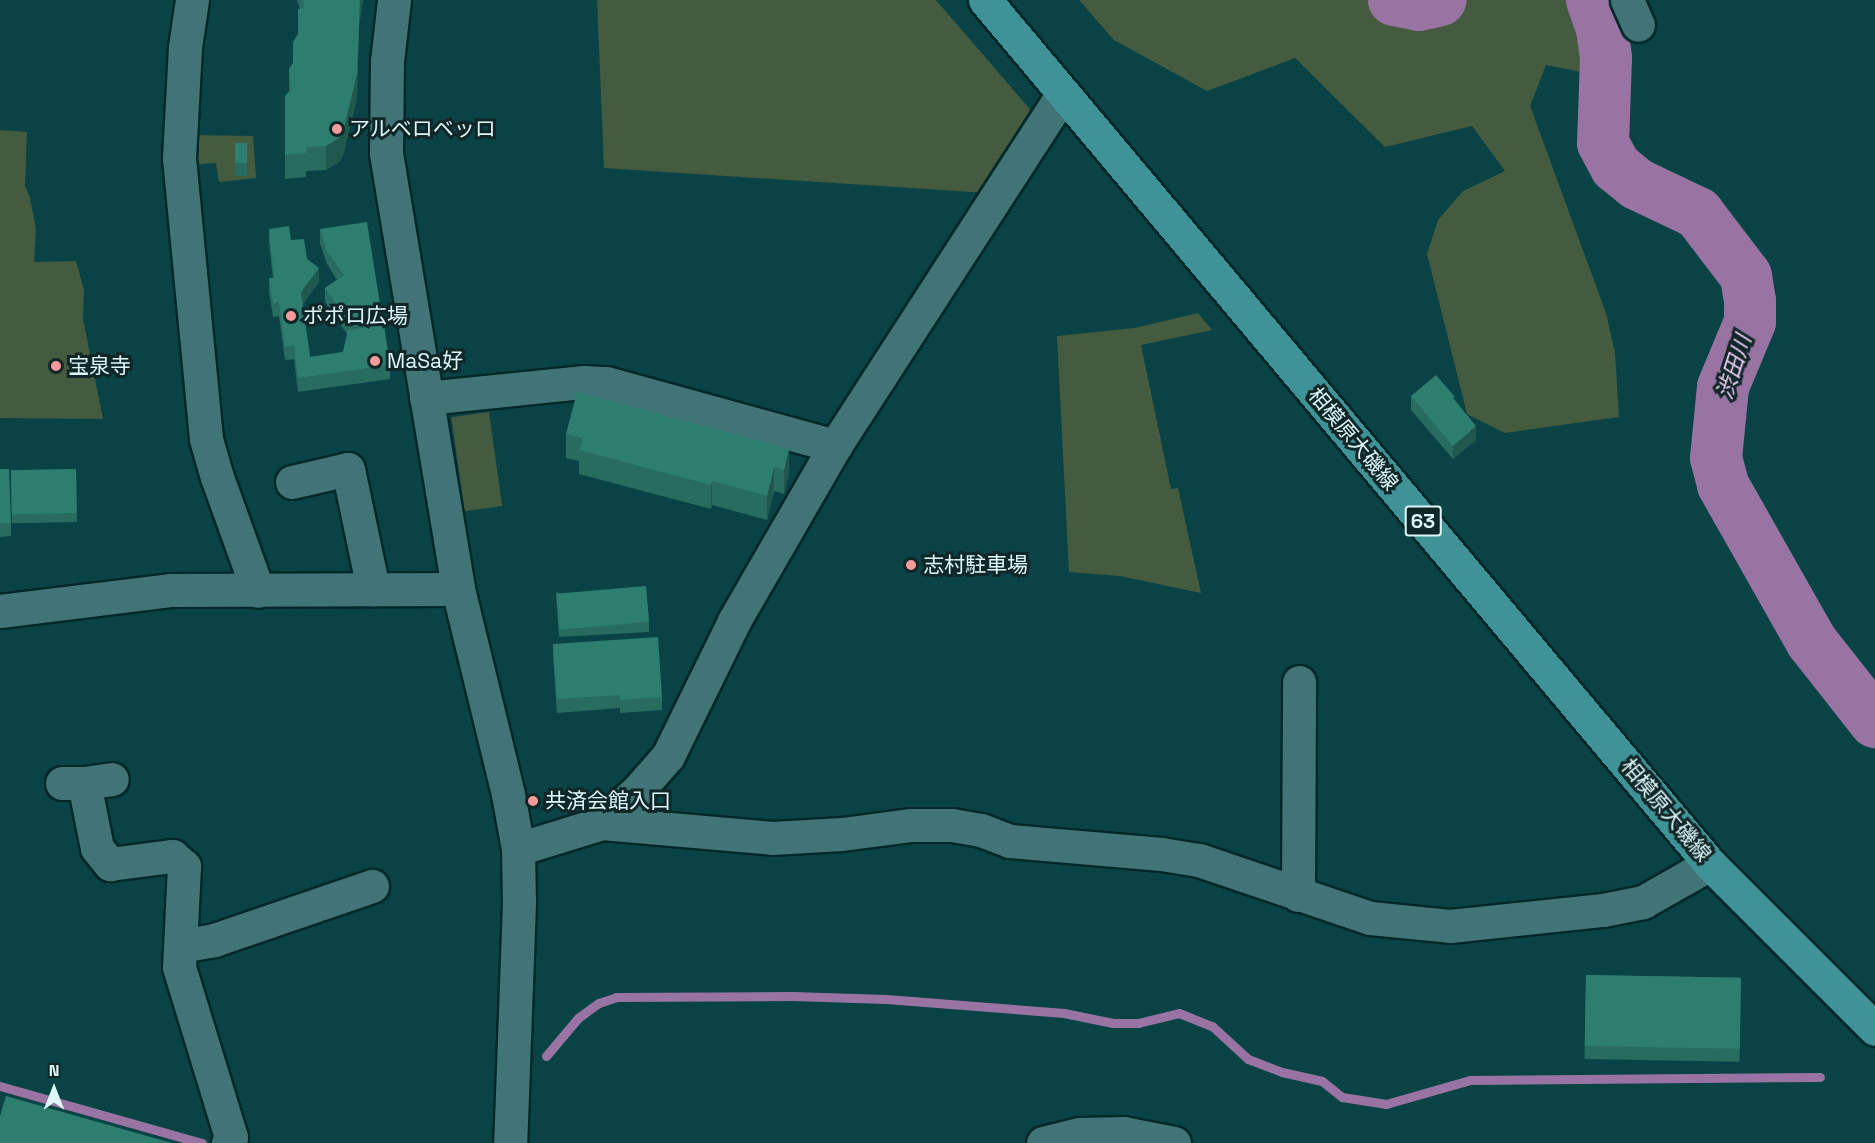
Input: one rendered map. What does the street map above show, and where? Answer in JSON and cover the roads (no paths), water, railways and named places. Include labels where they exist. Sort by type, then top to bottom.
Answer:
[{"type":"main road","name":"相模原大磯線","points":[[985,0],[1710,864],[1875,1029]]},
{"type":"street","points":[[192,0],[185,47],[179,158],[206,439],[217,477],[258,591]]},
{"type":"street","points":[[394,0],[387,61],[386,153],[458,590],[508,794],[518,849],[519,903],[510,1143]]},
{"type":"street","points":[[602,823],[638,790],[668,756],[734,621],[835,446],[1063,93]]},
{"type":"street","points":[[426,398],[584,382],[606,383],[835,446]]},
{"type":"street","points":[[292,482],[348,469],[373,590]]},
{"type":"street","points":[[0,611],[170,590],[458,590]]},
{"type":"street","points":[[1298,895],[1299,682]]},
{"type":"street","points":[[86,782],[97,848],[110,864],[172,856],[184,866],[179,967],[231,1137],[228,1143]]},
{"type":"street","points":[[518,849],[602,823],[772,838],[842,834],[911,825],[952,825],[981,830],[1010,841],[1161,854],[1199,860],[1370,918],[1449,926],[1603,910],[1643,902],[1710,864]]},
{"type":"street","points":[[180,946],[214,940],[322,892],[372,886]]},
{"type":"street","points":[[1042,1143],[1080,1134],[1123,1132],[1174,1143]]},
{"type":"waterway","name":"渋田川","points":[[1394,0],[1419,5],[1440,0]]},
{"type":"waterway","name":"渋田川","points":[[1592,0],[1602,29],[1606,58],[1603,143],[1616,167],[1637,184],[1698,213],[1746,276],[1750,301],[1750,322],[1723,387],[1716,458],[1723,485],[1812,642],[1875,722]]},
{"type":"waterway","points":[[546,1056],[578,1018],[599,1003],[616,997],[792,996],[886,999],[1064,1013],[1113,1023],[1138,1023],[1179,1013],[1212,1026],[1248,1059],[1282,1072],[1322,1081],[1342,1097],[1386,1104],[1470,1080],[1820,1077]]},
{"type":"waterway","points":[[0,1086],[202,1143]]},
{"type":"place","name":"アルベロベッロ","points":[[337,129]]},
{"type":"place","name":"ポポロ広場","points":[[291,316]]},
{"type":"place","name":"MaSa好","points":[[375,361]]},
{"type":"place","name":"宝泉寺","points":[[56,366]]},
{"type":"place","name":"志村駐車場","points":[[911,565]]},
{"type":"place","name":"共済会館入口","points":[[533,801]]}]
